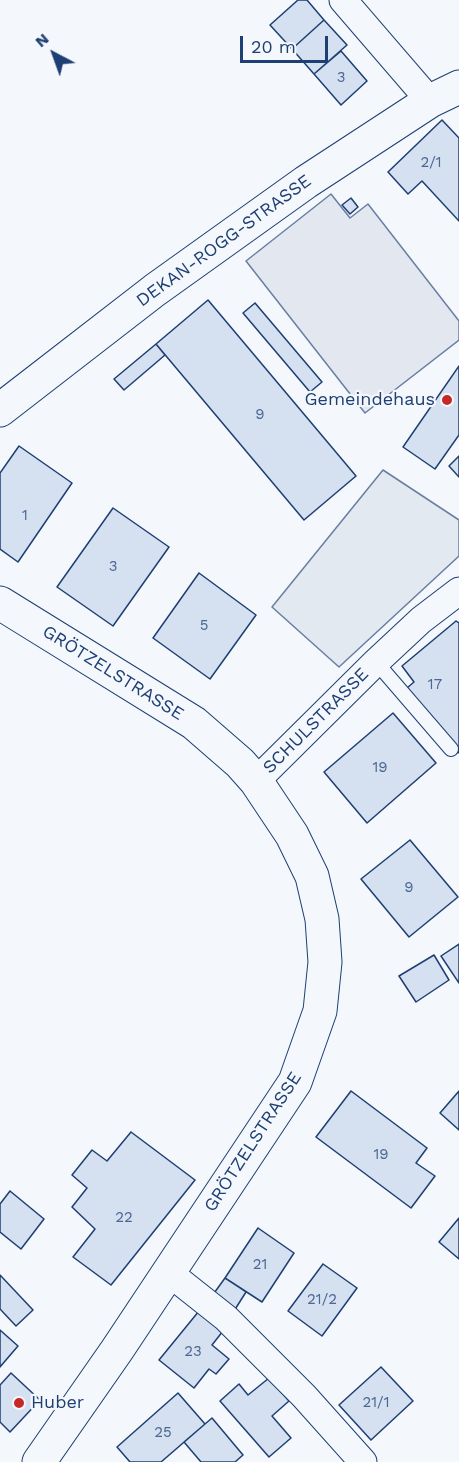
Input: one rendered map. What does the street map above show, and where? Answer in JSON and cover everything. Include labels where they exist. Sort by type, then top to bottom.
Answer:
[{"type":"street","points":[[343,0],[430,101]]},
{"type":"street","name":"DEKAN-ROGG-STRASSE","points":[[0,410],[155,290],[340,159],[430,101],[459,87]]},
{"type":"street","name":"SCHULSTRASSE","points":[[256,781],[376,662],[421,620],[459,591]]},
{"type":"street","name":"GRÖTZELSTRASSE","points":[[0,603],[194,723],[223,746],[256,781],[292,834],[312,876],[322,920],[325,962],[320,1011],[295,1082],[42,1461]]},
{"type":"street","points":[[168,1272],[226,1318],[304,1396],[363,1462]]},
{"type":"lane","name":"SCHULSTRASSE","points":[[376,662],[452,748]]},
{"type":"shaded area","points":[[331,194],[350,218],[368,204],[459,321],[459,340],[365,413],[246,261]]},
{"type":"shaded area","points":[[383,470],[459,520],[459,556],[339,667],[272,607]]},
{"type":"building","points":[[298,0],[307,0],[324,20],[292,49],[270,25]]},
{"type":"building","points":[[324,20],[347,45],[314,74],[292,49]]},
{"type":"building","points":[[341,51],[367,81],[341,105],[314,74]]},
{"type":"building","points":[[442,120],[459,138],[459,221],[422,181],[408,194],[388,172]]},
{"type":"building","points":[[351,198],[358,207],[350,214],[342,205]]},
{"type":"building","points":[[208,300],[356,476],[304,520],[156,344]]},
{"type":"building","points":[[255,303],[322,382],[310,392],[243,313]]},
{"type":"building","points":[[156,344],[165,355],[124,390],[114,379]]},
{"type":"building","name":"Gemeindehaus","points":[[459,366],[459,435],[435,469],[403,447]]},
{"type":"building","points":[[19,446],[72,483],[18,562],[0,549],[0,473]]},
{"type":"building","points":[[459,456],[459,477],[449,466]]},
{"type":"building","points":[[113,508],[169,547],[113,626],[57,587]]},
{"type":"building","points":[[199,573],[256,615],[210,679],[153,638]]},
{"type":"building","points":[[456,621],[459,623],[459,753],[407,688],[414,682],[402,666]]},
{"type":"building","points":[[393,713],[436,763],[367,823],[324,772]]},
{"type":"building","points":[[410,840],[458,897],[409,937],[361,879]]},
{"type":"building","points":[[459,944],[459,983],[441,956]]},
{"type":"building","points":[[434,955],[449,980],[416,1002],[399,976]]},
{"type":"building","points":[[351,1091],[427,1148],[416,1163],[435,1176],[411,1208],[316,1137]]},
{"type":"building","points":[[459,1091],[459,1130],[440,1113]]},
{"type":"building","points":[[131,1132],[195,1180],[111,1285],[73,1257],[95,1229],[72,1207],[87,1188],[72,1175],[92,1150],[107,1161]]},
{"type":"building","points":[[10,1191],[44,1219],[21,1249],[0,1232],[0,1204]]},
{"type":"building","points":[[459,1218],[459,1259],[439,1242]]},
{"type":"building","points":[[258,1228],[294,1253],[262,1302],[225,1278]]},
{"type":"building","points":[[323,1264],[357,1288],[322,1336],[288,1311]]},
{"type":"building","points":[[0,1275],[33,1310],[16,1326],[0,1309]]},
{"type":"building","points":[[225,1278],[246,1292],[234,1311],[212,1296]]},
{"type":"building","points":[[199,1311],[223,1331],[212,1345],[229,1359],[216,1374],[209,1369],[194,1388],[159,1360]]},
{"type":"building","points":[[0,1330],[18,1346],[0,1367]]},
{"type":"building","points":[[381,1367],[413,1401],[371,1440],[339,1405]]},
{"type":"building","points":[[11,1373],[40,1400],[10,1432],[0,1422],[0,1385]]},
{"type":"building","points":[[269,1378],[289,1401],[272,1416],[291,1438],[269,1457],[220,1401],[239,1384],[248,1395]]},
{"type":"building","points":[[178,1393],[205,1424],[161,1462],[130,1462],[117,1447]]},
{"type":"building","points":[[212,1418],[243,1455],[235,1462],[201,1462],[184,1442]]},
{"type":"place","name":"Gemeindehaus","points":[[447,400]]},
{"type":"place","name":"Huber","points":[[19,1403]]}]
